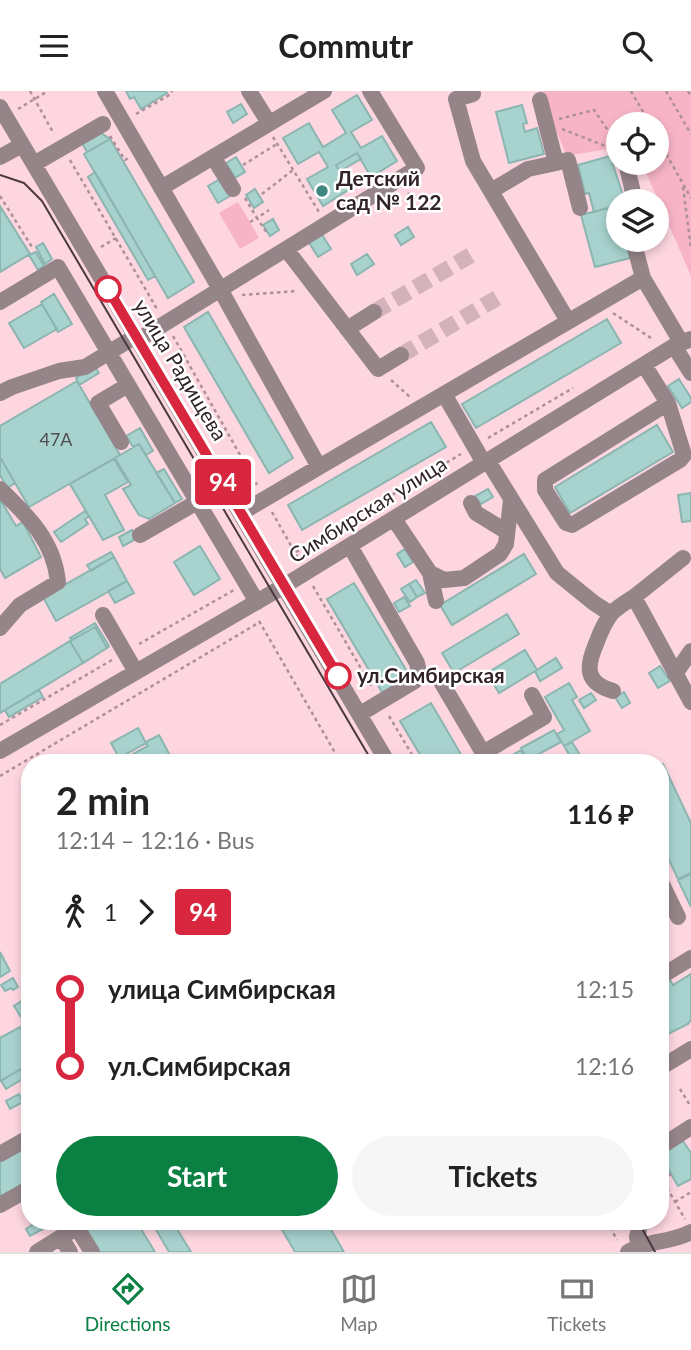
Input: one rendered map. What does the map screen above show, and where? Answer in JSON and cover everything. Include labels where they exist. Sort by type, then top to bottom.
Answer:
[{"type":"street","points":[[105,91],[319,467]]},
{"type":"street","points":[[249,91],[267,124]]},
{"type":"street","points":[[161,188],[324,91]]},
{"type":"street","points":[[0,393],[59,371],[85,367],[222,293],[286,249],[417,168],[370,91]]},
{"type":"street","points":[[472,91],[473,94],[456,99],[473,161],[568,321]]},
{"type":"street","points":[[540,100],[556,163]]},
{"type":"street","name":"улица Радищева","points":[[7,109],[22,145],[383,754]]},
{"type":"street","points":[[34,163],[106,128]]},
{"type":"street","points":[[0,157],[22,145]]},
{"type":"street","points":[[213,157],[233,189]]},
{"type":"street","points":[[491,191],[528,169],[568,160],[580,208]]},
{"type":"street","points":[[286,249],[378,369],[401,355]]},
{"type":"street","points":[[637,252],[643,278],[682,342],[691,373]]},
{"type":"street","points":[[0,302],[58,267],[197,502],[253,604]]},
{"type":"street","points":[[241,513],[643,278]]},
{"type":"street","points":[[347,329],[374,312]]},
{"type":"street","name":"Симбирская улица","points":[[1,748],[284,586],[682,342]]},
{"type":"street","points":[[644,365],[668,403],[684,455],[680,460],[568,526],[545,490],[545,480],[668,403]]},
{"type":"street","points":[[121,442],[98,403],[128,385]]},
{"type":"street","points":[[443,394],[557,573],[611,614]]},
{"type":"street","points":[[0,489],[32,520],[56,562],[58,582],[20,605],[0,628]]},
{"type":"street","points":[[430,573],[444,580],[464,578],[500,554],[508,532],[511,500]]},
{"type":"street","points":[[141,535],[197,502]]},
{"type":"street","points":[[471,503],[476,513],[508,532]]},
{"type":"street","points":[[394,519],[430,573],[436,601]]},
{"type":"street","points":[[349,546],[417,663],[419,673],[415,681],[360,714]]},
{"type":"street","points":[[612,691],[600,687],[589,673],[590,659],[604,625],[611,614],[683,558]]},
{"type":"street","points":[[634,597],[691,702]]},
{"type":"street","points":[[103,615],[136,672]]},
{"type":"street","points":[[675,674],[691,651]]},
{"type":"street","points":[[440,680],[484,754]]},
{"type":"street","points":[[492,754],[544,716],[532,695]]},
{"type":"street","points":[[669,898],[678,917]]},
{"type":"street","points":[[669,971],[691,958]]},
{"type":"street","points":[[669,1062],[691,1049]]},
{"type":"street","points":[[669,1141],[691,1128]]},
{"type":"street","points":[[0,1154],[21,1142]]},
{"type":"street","points":[[0,1205],[21,1193]]},
{"type":"street","points":[[637,1230],[631,1249],[678,1239],[690,1229]]},
{"type":"street","points":[[37,1252],[74,1230]]},
{"type":"street","points":[[85,1230],[92,1252]]},
{"type":"street","points":[[61,1237],[70,1252]]},
{"type":"path","points":[[7,109],[48,91]]},
{"type":"path","points":[[123,122],[172,91]]},
{"type":"path","points":[[631,91],[643,112]]},
{"type":"path","points":[[666,91],[691,134]]},
{"type":"path","points":[[688,91],[691,97]]},
{"type":"path","points":[[545,122],[594,110],[606,128]]},
{"type":"path","points":[[545,122],[606,146]]},
{"type":"path","points":[[267,124],[326,224]]},
{"type":"path","points":[[106,128],[125,160]]},
{"type":"path","points":[[243,165],[277,144]]},
{"type":"path","points":[[669,160],[691,198]]},
{"type":"path","points":[[262,194],[293,170]]},
{"type":"path","points":[[682,183],[691,249]]},
{"type":"path","points":[[233,189],[240,190],[267,233]]},
{"type":"path","points":[[0,196],[32,247]]},
{"type":"path","points":[[250,222],[269,210]]},
{"type":"path","points":[[101,247],[116,239]]},
{"type":"path","points":[[222,293],[317,290]]},
{"type":"path","points":[[599,303],[654,340]]},
{"type":"path","points":[[378,369],[422,407]]},
{"type":"path","points":[[305,573],[412,754]]},
{"type":"path","points":[[253,604],[260,622],[336,754]]},
{"type":"path","points":[[37,754],[260,622]]},
{"type":"path","points":[[0,776],[21,764]]},
{"type":"path","points":[[680,1089],[691,1107]]},
{"type":"path","points":[[669,1192],[690,1229]]},
{"type":"path","points":[[675,1202],[691,1192]]},
{"type":"path","points":[[615,1230],[631,1249]]},
{"type":"shaded area","points":[[539,91],[691,91],[691,276],[669,225],[669,189],[653,189],[647,175],[669,175],[669,112],[606,112],[606,149],[567,156]]},
{"type":"shaded area","points":[[238,202],[259,238],[240,249],[219,213]]},
{"type":"building","points":[[126,91],[167,93],[141,109],[134,97],[130,99]]},
{"type":"building","points":[[357,95],[372,120],[351,132],[361,148],[382,136],[397,161],[371,177],[357,153],[336,165],[350,189],[323,206],[307,179],[328,167],[319,152],[298,164],[283,138],[309,123],[323,147],[346,133],[332,110]]},
{"type":"building","points":[[241,104],[247,114],[233,123],[227,112]]},
{"type":"building","points":[[522,105],[527,123],[523,124],[525,132],[537,128],[544,154],[509,163],[496,112]]},
{"type":"building","points":[[98,131],[110,139],[87,152],[81,141]]},
{"type":"building","points":[[110,139],[194,282],[168,298],[84,154]]},
{"type":"building","points":[[357,153],[361,159],[340,171],[336,165]]},
{"type":"building","points":[[236,157],[245,172],[235,178],[226,163]]},
{"type":"building","points":[[606,157],[606,175],[616,175],[621,189],[606,189],[606,209],[594,212],[589,193],[585,194],[578,165]]},
{"type":"building","points":[[95,172],[155,276],[148,280],[88,177]]},
{"type":"building","points":[[220,179],[230,196],[218,203],[208,186]]},
{"type":"building","points":[[255,189],[263,202],[254,208],[246,195]]},
{"type":"building","points":[[0,206],[30,254],[0,272]]},
{"type":"building","points":[[606,209],[606,252],[628,252],[630,258],[595,267],[581,215]]},
{"type":"building","points":[[273,219],[279,230],[270,236],[263,225]]},
{"type":"building","points":[[408,227],[414,237],[401,245],[395,235]]},
{"type":"building","points":[[321,233],[331,249],[318,257],[308,241]]},
{"type":"building","points":[[43,243],[52,259],[45,264],[36,247]]},
{"type":"building","points":[[36,252],[44,266],[38,270],[29,255]]},
{"type":"building","points":[[367,254],[374,264],[357,275],[351,264]]},
{"type":"building","points":[[54,294],[72,324],[58,332],[41,302]]},
{"type":"building","points":[[42,304],[57,329],[24,348],[9,323]]},
{"type":"building","points":[[208,312],[293,458],[269,473],[184,327]]},
{"type":"building","points":[[607,319],[621,343],[476,428],[462,404]]},
{"type":"building","points":[[95,367],[99,373],[79,385],[76,378]]},
{"type":"building","points":[[679,379],[691,398],[691,402],[682,408],[668,386]]},
{"type":"building","points":[[77,381],[120,455],[29,507],[0,457],[0,426]]},
{"type":"building","points":[[431,422],[446,447],[302,530],[288,505]]},
{"type":"building","points":[[657,425],[673,452],[570,513],[555,487]]},
{"type":"building","points":[[140,428],[153,451],[146,455],[139,444],[133,447],[126,436]]},
{"type":"building","points":[[139,444],[175,503],[149,519],[139,515],[123,489],[131,485],[115,458]]},
{"type":"building","points":[[0,457],[15,483],[7,488],[0,475]]},
{"type":"building","points":[[114,459],[128,482],[105,495],[124,530],[103,540],[70,484]]},
{"type":"building","points":[[164,469],[182,499],[175,503],[156,473]]},
{"type":"building","points":[[488,489],[493,497],[481,504],[475,496]]},
{"type":"building","points":[[691,493],[691,521],[682,522],[678,495]]},
{"type":"building","points":[[0,499],[16,526],[23,522],[41,557],[5,578],[0,569]]},
{"type":"building","points":[[85,511],[89,516],[85,519],[88,524],[61,542],[54,532]]},
{"type":"building","points":[[132,530],[136,539],[123,546],[119,537]]},
{"type":"building","points":[[200,546],[220,579],[194,595],[174,562]]},
{"type":"building","points":[[405,549],[413,562],[405,567],[397,554]]},
{"type":"building","points":[[111,552],[114,557],[91,571],[87,565]]},
{"type":"building","points":[[524,554],[536,574],[452,625],[440,605]]},
{"type":"building","points":[[114,557],[127,581],[56,621],[43,597]]},
{"type":"building","points":[[416,580],[425,593],[417,597],[409,584]]},
{"type":"building","points":[[127,581],[134,593],[115,603],[108,591]]},
{"type":"building","points":[[354,583],[411,678],[383,694],[327,599]]},
{"type":"building","points":[[409,584],[417,597],[410,602],[401,589]]},
{"type":"building","points":[[404,597],[410,606],[399,612],[394,603]]},
{"type":"building","points":[[507,614],[519,634],[454,673],[442,653]]},
{"type":"building","points":[[95,623],[109,646],[107,648],[95,627],[72,640],[70,638]]},
{"type":"building","points":[[95,627],[107,648],[83,663],[70,641]]},
{"type":"building","points":[[70,641],[83,663],[0,713],[0,684]]},
{"type":"building","points":[[525,650],[537,670],[499,693],[487,673]]},
{"type":"building","points":[[556,658],[562,668],[540,681],[535,671]]},
{"type":"building","points":[[660,666],[670,681],[658,688],[649,673]]},
{"type":"building","points":[[569,683],[577,697],[572,700],[590,731],[564,746],[557,734],[564,730],[545,697]]},
{"type":"building","points":[[39,690],[43,697],[9,717],[5,710]]},
{"type":"building","points":[[624,692],[630,703],[622,708],[615,697]]},
{"type":"building","points":[[591,693],[596,700],[584,708],[579,700]]},
{"type":"building","points":[[431,703],[461,754],[420,754],[400,721]]},
{"type":"building","points":[[138,728],[146,743],[126,754],[117,754],[111,743]]},
{"type":"building","points":[[554,730],[561,742],[539,754],[524,754],[521,748]]},
{"type":"building","points":[[159,735],[169,754],[133,754],[148,746],[146,742]]},
{"type":"building","points":[[572,742],[579,754],[569,754],[564,746]]},
{"type":"building","points":[[669,777],[691,823],[691,873],[678,879],[669,860]]},
{"type":"building","points":[[691,874],[691,907],[678,880]]},
{"type":"building","points":[[0,952],[10,971],[0,977]]},
{"type":"building","points":[[691,974],[691,1020],[669,1034],[669,981],[673,985]]},
{"type":"building","points":[[13,978],[18,987],[5,991],[1,985]]},
{"type":"building","points":[[21,1001],[21,1017],[14,1006]]},
{"type":"building","points":[[21,1029],[21,1069],[0,1081],[0,1038]]},
{"type":"building","points":[[21,1069],[21,1080],[6,1089],[1,1081]]},
{"type":"building","points":[[19,1094],[21,1098],[21,1103],[10,1109],[6,1101]]},
{"type":"building","points":[[683,1141],[691,1153],[691,1179],[678,1186],[669,1170],[669,1150]]},
{"type":"building","points":[[21,1150],[21,1185],[0,1197],[0,1162]]},
{"type":"building","points":[[27,1230],[41,1230],[30,1236]]},
{"type":"building","points":[[142,1230],[155,1252],[96,1252],[84,1232]]},
{"type":"building","points":[[156,1230],[178,1230],[191,1252],[169,1252]]},
{"type":"building","points":[[282,1230],[331,1230],[344,1252],[295,1252]]},
{"type":"tunnel","points":[[374,312],[471,255]]},
{"type":"tunnel","points":[[401,355],[497,298]]},
{"type":"tram line","points":[[0,175],[24,183],[42,201],[368,754]]},
{"type":"tram line","points":[[643,1230],[655,1252]]},
{"type":"bus line","name":"94","points":[[108,289],[338,676]]},
{"type":"place","name":"Детский сад № 122","points":[[322,191]]},
{"type":"place","name":"ул.Симбирская","points":[[338,676]]}]
